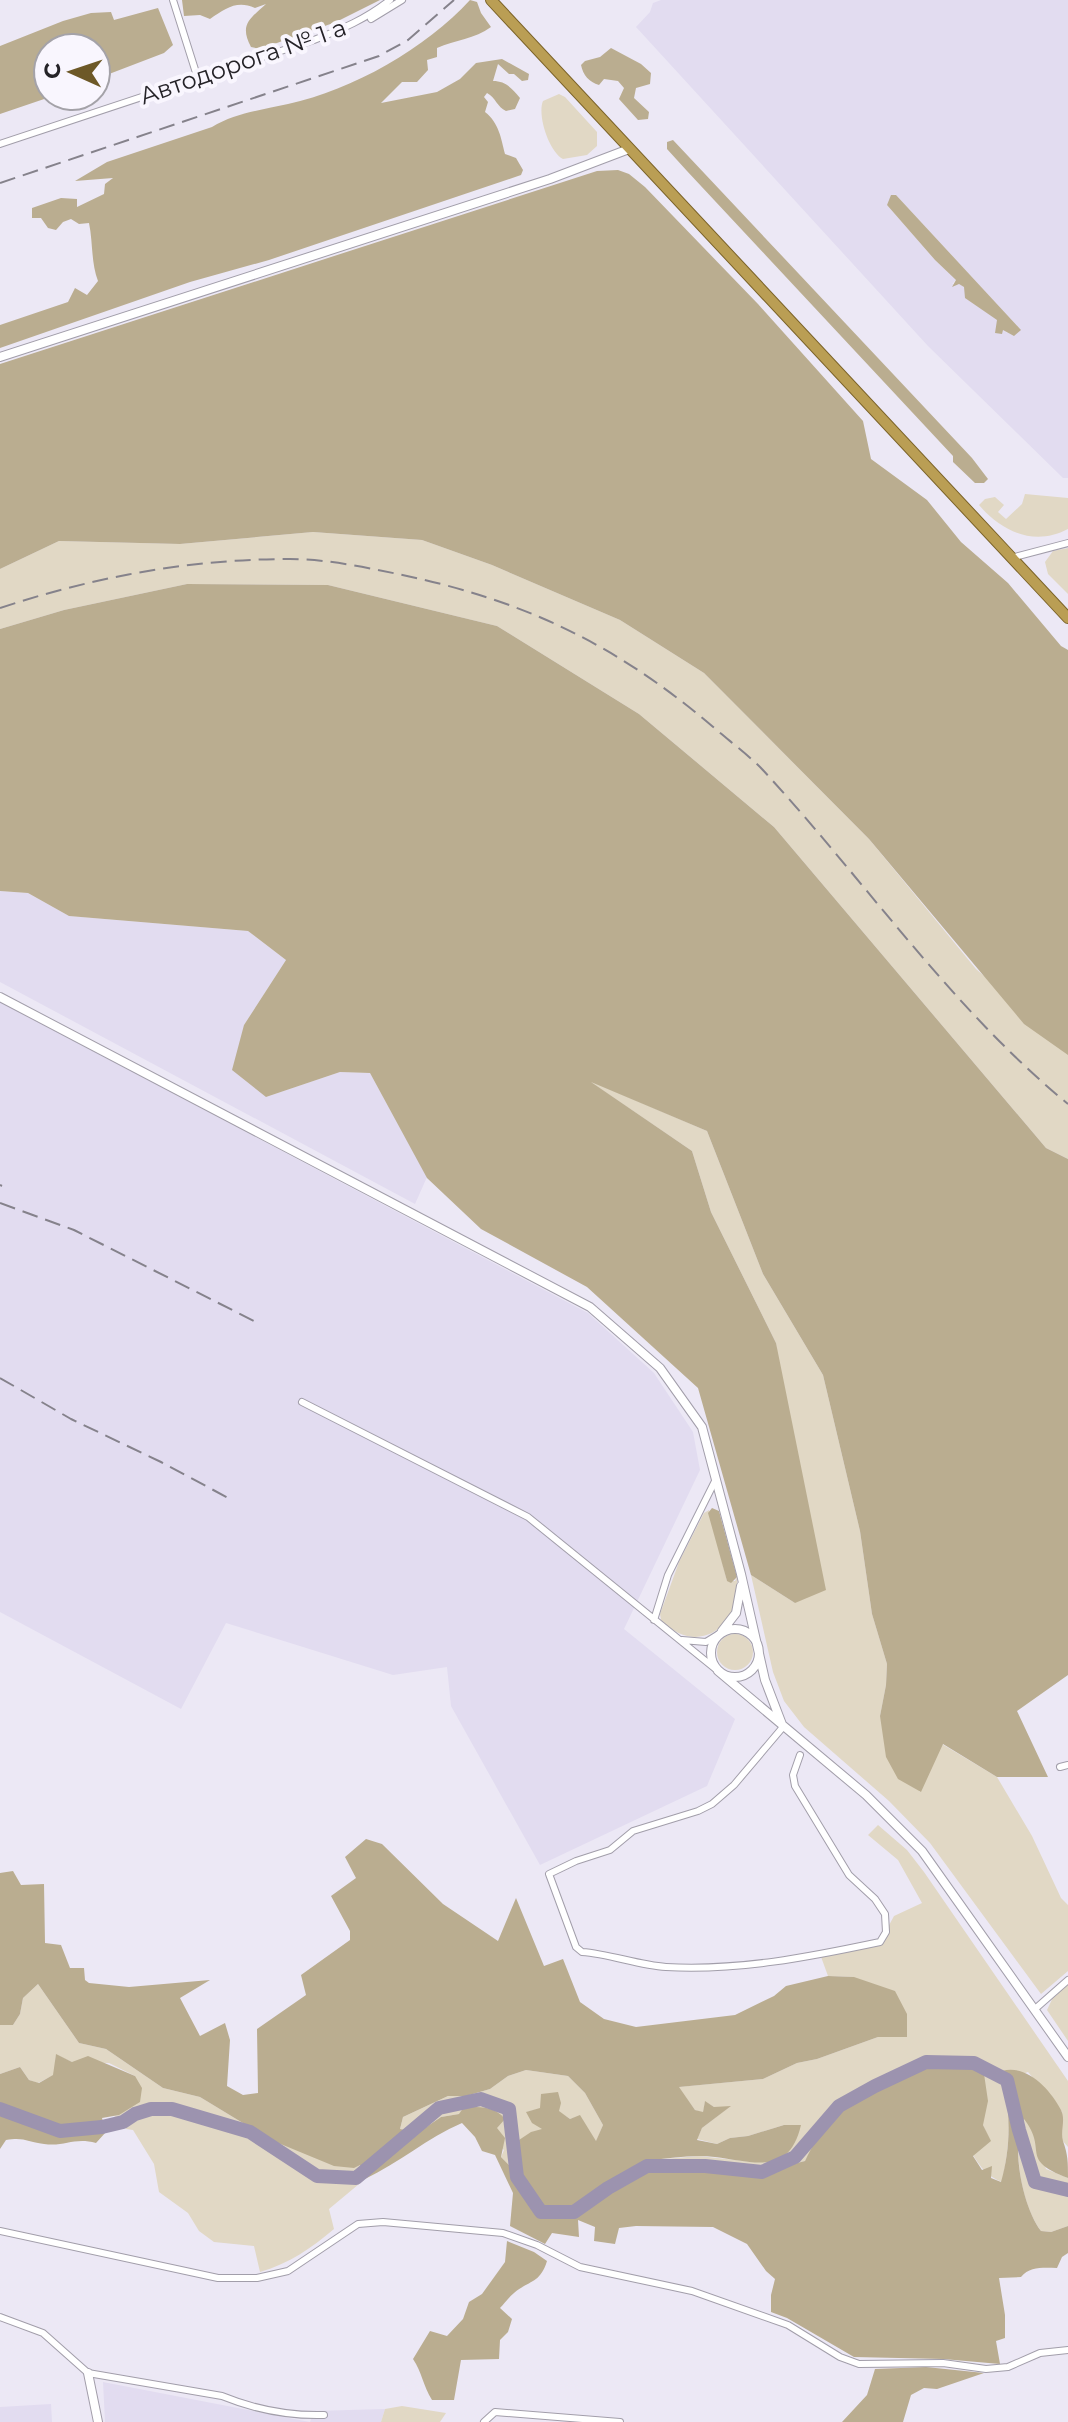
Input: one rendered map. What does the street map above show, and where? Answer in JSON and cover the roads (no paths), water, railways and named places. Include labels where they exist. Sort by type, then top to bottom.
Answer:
[{"type":"highway","points":[[491,0],[1068,618]]},
{"type":"street","points":[[173,0],[198,79]]},
{"type":"street","name":"Автодорога № 1 а","points":[[0,144],[347,27],[390,0]]},
{"type":"street","points":[[347,27],[374,17],[402,0]]},
{"type":"street","points":[[0,357],[550,179],[629,149]]},
{"type":"street","points":[[1011,558],[1068,543]]},
{"type":"street","points":[[0,997],[590,1307],[660,1368],[702,1427],[768,1690],[783,1727]]},
{"type":"street","points":[[302,1402],[528,1517],[866,1795],[922,1851],[1068,2057]]},
{"type":"street","points":[[654,1620],[668,1575],[716,1479]]},
{"type":"street","points":[[678,1640],[706,1642],[729,1624],[738,1608],[741,1574]]},
{"type":"street","points":[[736,1629],[753,1638],[758,1649],[756,1664],[749,1673],[736,1677],[718,1671],[711,1652],[719,1634],[736,1629]]},
{"type":"street","points":[[783,1727],[734,1785],[712,1804],[633,1831],[610,1850],[549,1874],[576,1947],[582,1952],[667,1967],[736,1966],[776,1963],[880,1942],[886,1932],[885,1914],[875,1899],[849,1875],[795,1786],[793,1775],[800,1755]]},
{"type":"street","points":[[1035,2009],[1068,1980]]},
{"type":"street","points":[[0,2231],[218,2278],[257,2278],[288,2271],[358,2224],[383,2222],[503,2233],[537,2245],[580,2267],[692,2291],[788,2325],[840,2357],[859,2364],[943,2363],[997,2368],[1008,2367],[1040,2353],[1068,2350]]},
{"type":"street","points":[[0,2317],[43,2333],[88,2373],[222,2396],[276,2412],[324,2415]]},
{"type":"street","points":[[88,2373],[98,2422]]},
{"type":"street","points":[[485,2420],[495,2412],[620,2422]]},
{"type":"waterway","points":[[0,2109],[60,2131],[102,2127],[123,2122],[151,2109],[172,2109],[250,2132],[317,2176],[356,2178],[439,2108],[481,2099],[509,2109],[517,2177],[541,2212],[574,2212],[647,2166],[705,2166],[762,2172],[795,2157],[839,2106],[875,2086],[926,2062],[974,2063],[1007,2080],[1035,2182],[1068,2190]]},
{"type":"railway","points":[[0,183],[379,56],[408,40],[454,0]]},
{"type":"railway","points":[[0,608],[71,587],[179,566],[304,559],[358,566],[443,585],[486,597],[565,629],[639,671],[755,762],[946,984],[1025,1066],[1068,1104]]},
{"type":"railway","points":[[0,1203],[74,1230],[256,1322]]},
{"type":"railway","points":[[0,1378],[71,1419],[232,1500]]}]
